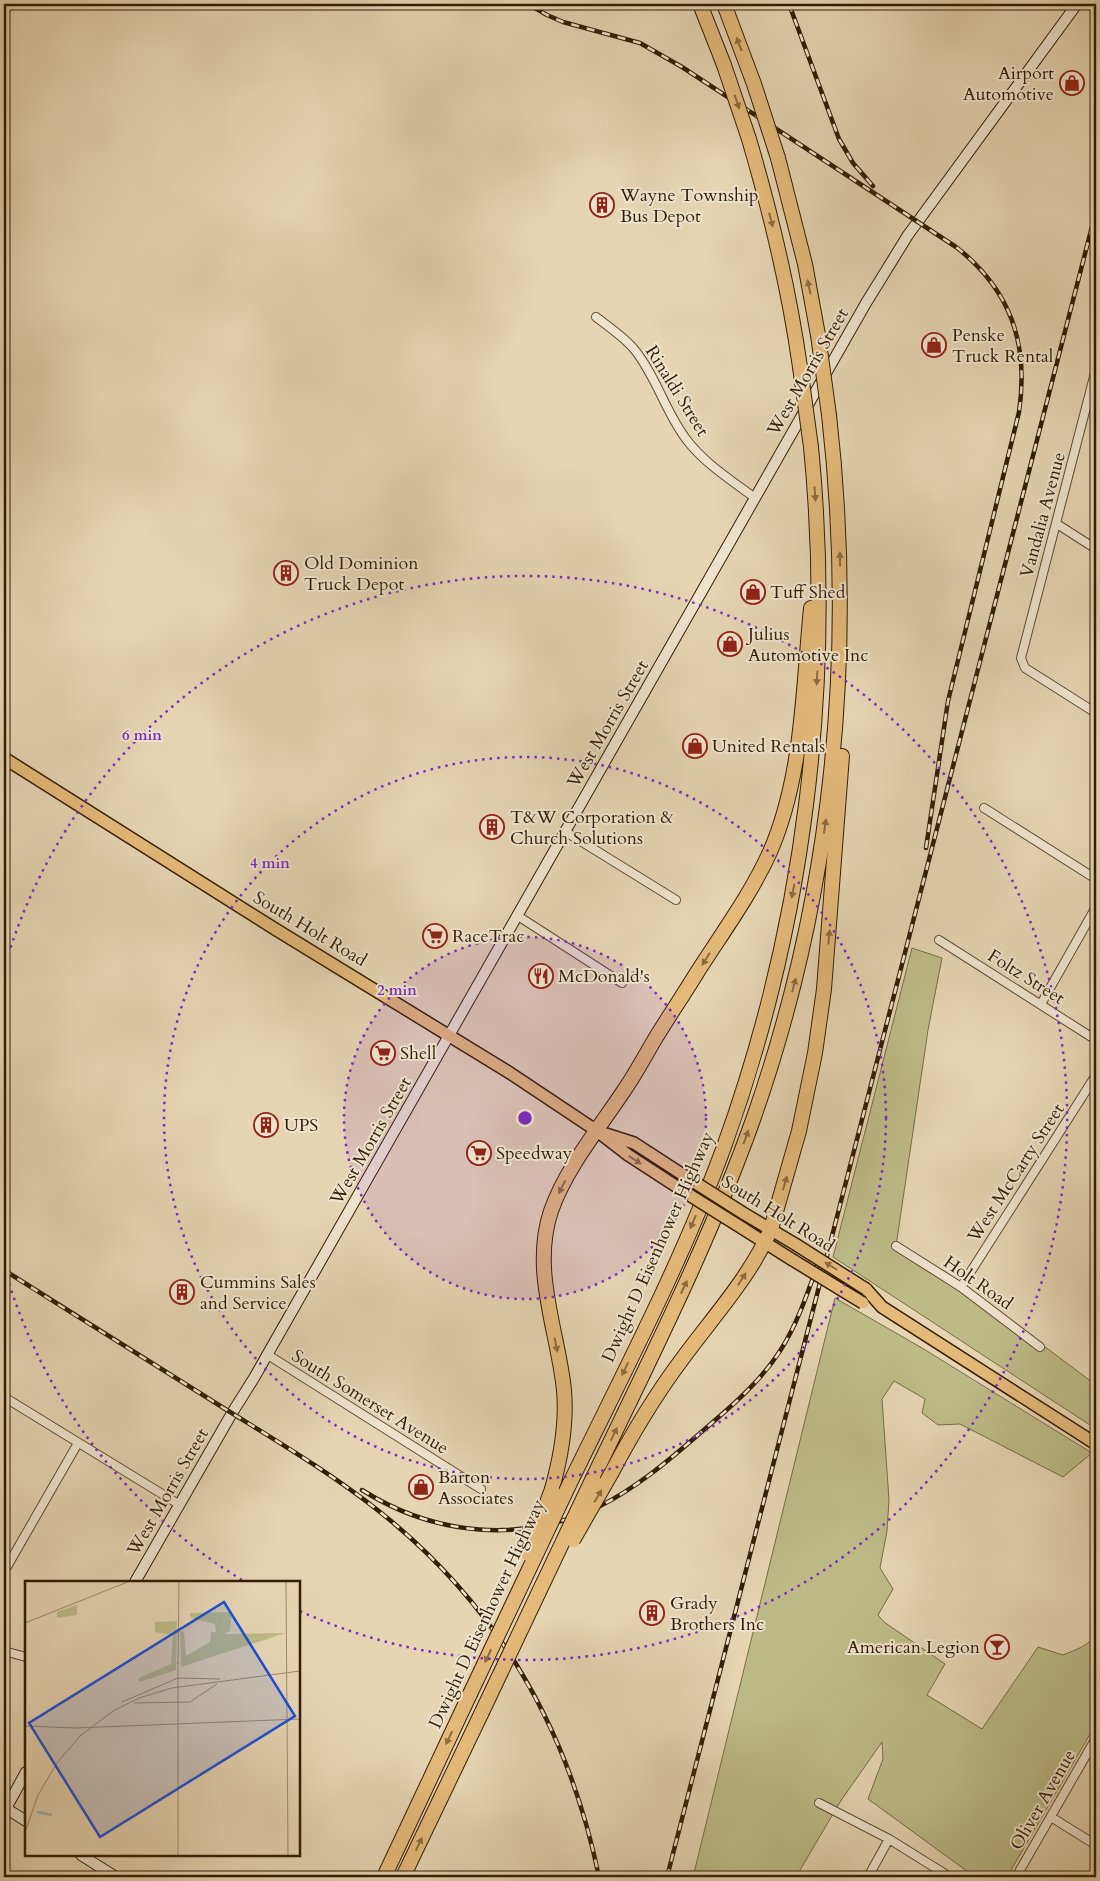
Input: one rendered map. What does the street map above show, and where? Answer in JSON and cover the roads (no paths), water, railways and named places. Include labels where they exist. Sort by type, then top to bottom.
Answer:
[{"type":"highway","name":"Dwight D Eisenhower Highway","points":[[384,1877],[668,1279],[704,1196],[739,1102],[767,1010],[791,901],[810,779],[818,666],[818,542],[811,447],[790,297],[781,258],[749,139],[724,65],[700,4]]},
{"type":"highway","name":"Dwight D Eisenhower Highway","points":[[403,1877],[685,1284],[720,1206],[753,1119],[781,1032],[803,944],[821,856],[834,752],[839,665],[840,543],[829,414],[818,335],[805,264],[778,158],[754,84],[724,4]]},
{"type":"highway","points":[[502,1627],[552,1490],[562,1443],[564,1400],[544,1279],[545,1242],[552,1210],[561,1188],[628,1085],[749,890],[764,864],[777,834],[787,802],[795,764],[818,542]]},
{"type":"highway","points":[[521,1629],[650,1405],[679,1362],[734,1290],[768,1236],[787,1177],[805,1108],[823,1002],[841,777],[843,730],[839,665]]},
{"type":"main road","name":"West Morris Street","points":[[136,1581],[268,1355],[866,303],[896,254],[1076,4]]},
{"type":"main road","name":"South Holt Road","points":[[4,758],[268,924],[450,1035],[597,1130],[628,1155],[682,1191],[742,1228],[795,1244],[866,1289],[882,1307],[1096,1444]]},
{"type":"main road","name":"South Holt Road","points":[[597,1130],[634,1143],[743,1214],[791,1259],[863,1303],[882,1307]]},
{"type":"main road","points":[[25,1774],[4,1809],[25,1820]]},
{"type":"main road","points":[[83,1856],[116,1877]]},
{"type":"street","name":"Rinaldi Street","points":[[596,318],[621,337],[636,352],[650,373],[674,421],[692,446],[712,466],[755,498]]},
{"type":"street","name":"Vandalia Avenue","points":[[1096,369],[1095,382],[1022,654],[1022,662],[1025,668],[1096,713]]},
{"type":"street","points":[[1056,524],[1096,549]]},
{"type":"street","points":[[984,808],[1096,879]]},
{"type":"street","points":[[566,832],[676,900]]},
{"type":"street","points":[[1041,1004],[1096,907]]},
{"type":"street","points":[[518,916],[622,983]]},
{"type":"street","name":"Foltz Street","points":[[939,940],[1096,1040]]},
{"type":"street","name":"West McCarty Street","points":[[961,1287],[1096,1074]]},
{"type":"street","name":"Holt Road","points":[[896,1246],[961,1287],[1040,1347]]},
{"type":"street","name":"South Somerset Avenue","points":[[268,1355],[481,1490]]},
{"type":"street","points":[[4,1397],[180,1505]]},
{"type":"street","points":[[4,1572],[78,1443]]},
{"type":"street","points":[[4,1650],[25,1657]]},
{"type":"street","name":"Oliver Avenue","points":[[1016,1877],[1096,1738]]},
{"type":"street","points":[[819,1802],[889,1839],[950,1877]]},
{"type":"street","points":[[1051,1817],[1096,1845]]},
{"type":"street","points":[[868,1877],[889,1839]]},
{"type":"railway","points":[[528,4],[563,22],[640,43],[682,67],[956,247],[975,264],[1003,300],[1012,320],[1018,341],[1021,364],[1019,412],[948,701],[926,848]]},
{"type":"railway","points":[[789,4],[839,139],[853,163],[873,186]]},
{"type":"railway","points":[[667,1877],[1096,211]]},
{"type":"railway","points":[[362,1490],[390,1505],[419,1517],[479,1530],[510,1530],[540,1526],[570,1518],[600,1506],[639,1482],[687,1445],[731,1406],[762,1375],[780,1351],[792,1329],[803,1306],[820,1258]]},
{"type":"railway","points":[[4,1270],[322,1470],[380,1512],[422,1549],[460,1588],[493,1630],[522,1675],[548,1722],[569,1772],[586,1823],[599,1877]]},
{"type":"place","name":"Airport Automotive","points":[[1072,83]]},
{"type":"place","name":"Wayne Township Bus Depot","points":[[602,205]]},
{"type":"place","name":"Penske Truck Rental","points":[[934,345]]},
{"type":"place","name":"Old Dominion Truck Depot","points":[[286,573]]},
{"type":"place","name":"Tuff Shed","points":[[753,592]]},
{"type":"place","name":"Julius Automotive Inc","points":[[730,644]]},
{"type":"place","name":"United Rentals","points":[[695,746]]},
{"type":"place","name":"T&W Corporation & Church Solutions","points":[[492,827]]},
{"type":"place","name":"RaceTrac","points":[[435,936]]},
{"type":"place","name":"McDonald's","points":[[541,976]]},
{"type":"place","name":"Shell","points":[[383,1053]]},
{"type":"place","name":"UPS","points":[[266,1125]]},
{"type":"place","name":"Speedway","points":[[479,1153]]},
{"type":"place","name":"Cummins Sales and Service","points":[[182,1292]]},
{"type":"place","name":"Barton Associates","points":[[421,1487]]},
{"type":"place","name":"Grady Brothers Inc","points":[[652,1613]]},
{"type":"place","name":"American Legion","points":[[997,1647]]}]
